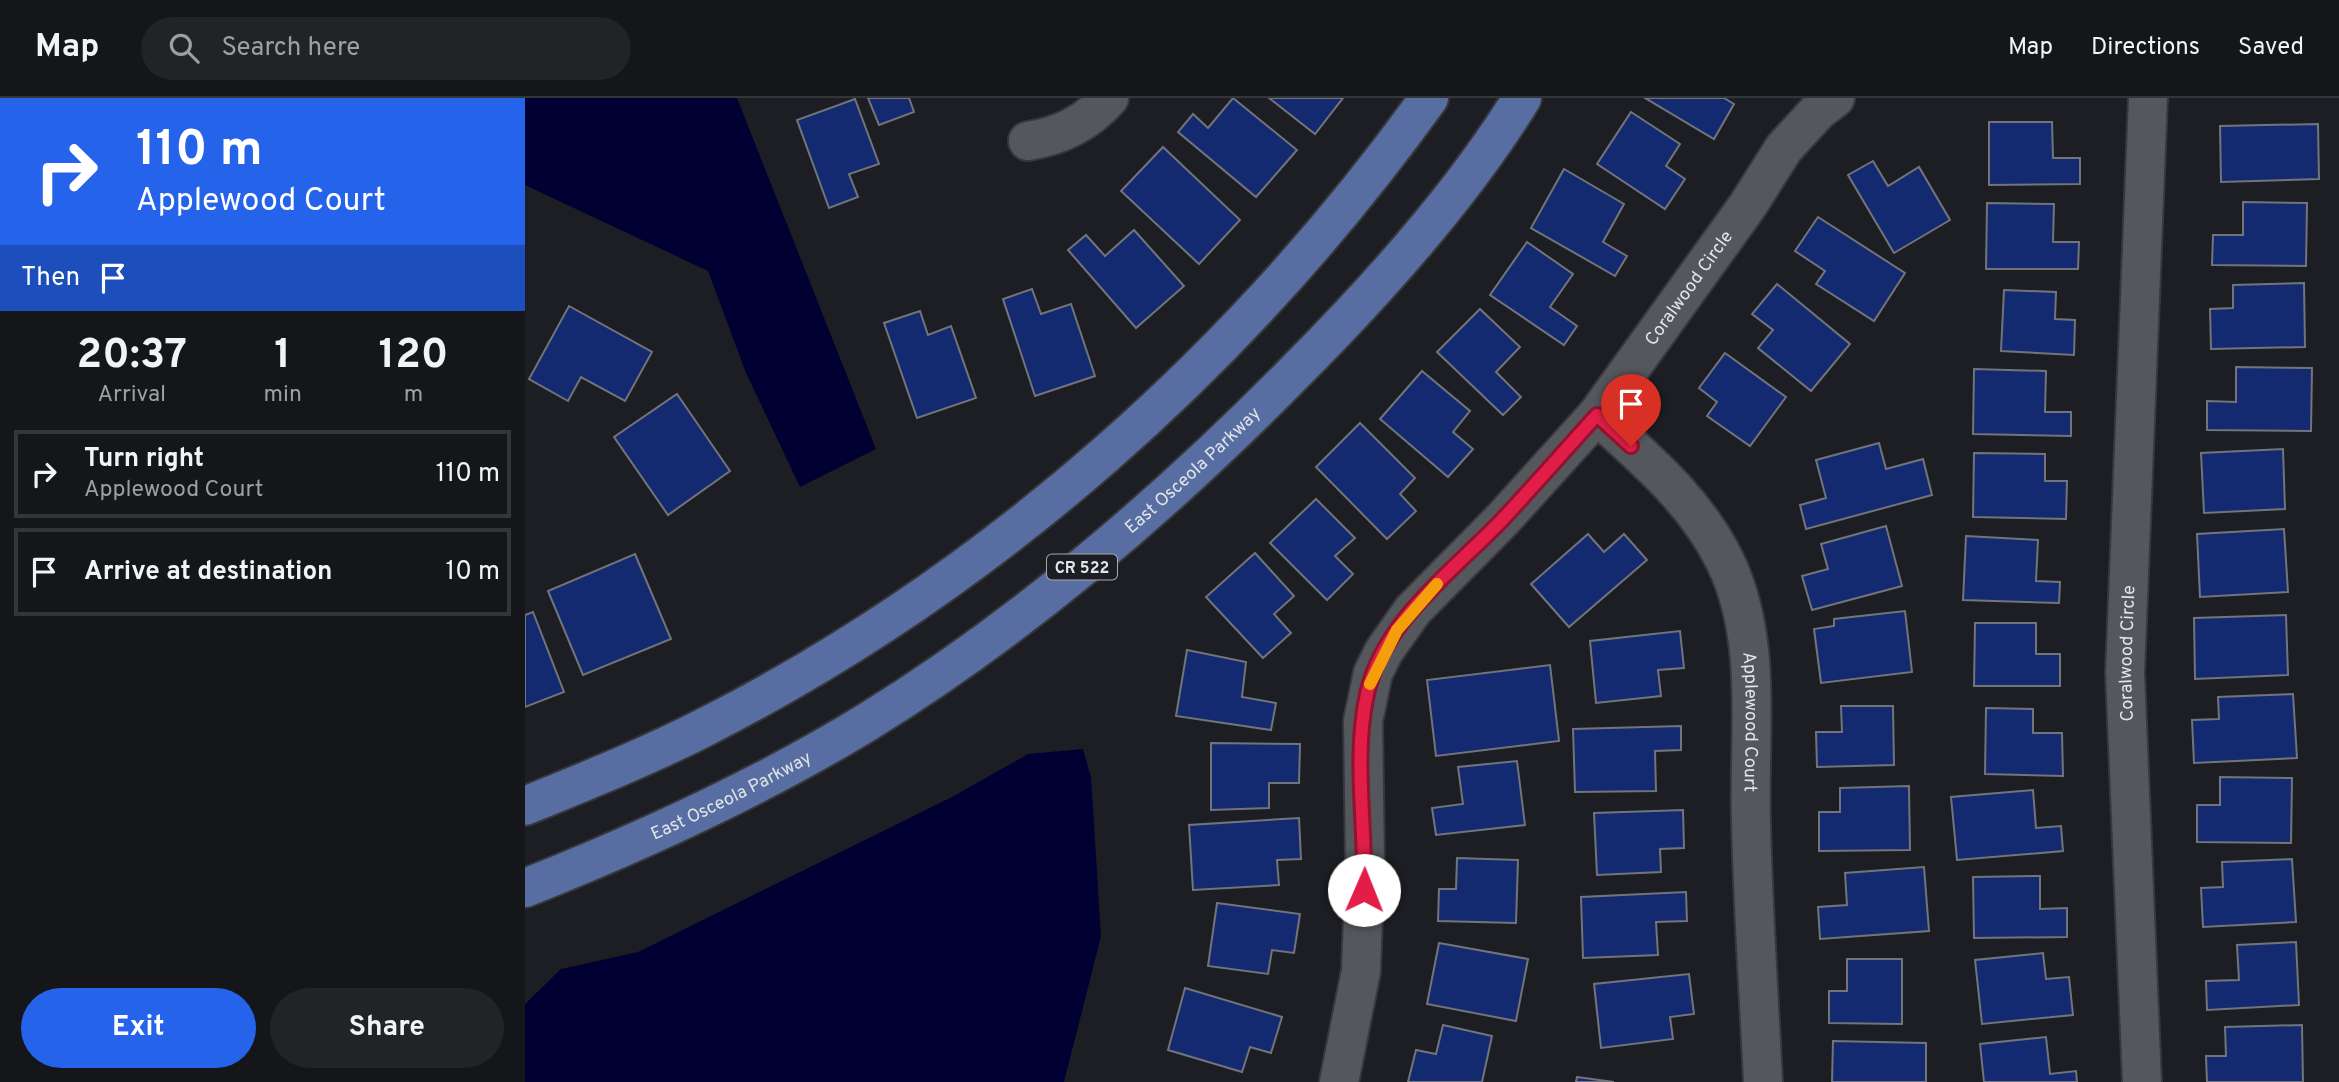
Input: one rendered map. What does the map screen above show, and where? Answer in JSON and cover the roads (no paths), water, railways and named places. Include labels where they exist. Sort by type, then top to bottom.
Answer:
[{"type":"main road","points":[[525,806],[707,726],[827,659],[949,580],[1056,495],[1172,395],[1304,256],[1397,143],[1429,98]]},
{"type":"main road","name":"East Osceola Parkway","points":[[525,888],[593,861],[729,798],[863,725],[988,642],[1104,551],[1227,442],[1358,309],[1440,211],[1522,98]]},
{"type":"street","points":[[1028,141],[1065,132],[1084,122],[1109,98]]},
{"type":"street","name":"Coralwood Circle","points":[[1339,1082],[1361,971],[1365,863],[1362,735],[1373,673],[1397,630],[1413,610],[1502,520],[1597,415],[1748,205],[1784,148],[1819,110],[1835,98]]},
{"type":"street","name":"Coralwood Circle","points":[[2142,1082],[2125,673],[2148,98]]},
{"type":"street","name":"Applewood Court","points":[[1597,415],[1682,494],[1699,514],[1726,562],[1745,621],[1750,653],[1751,833],[1763,1082]]}]
